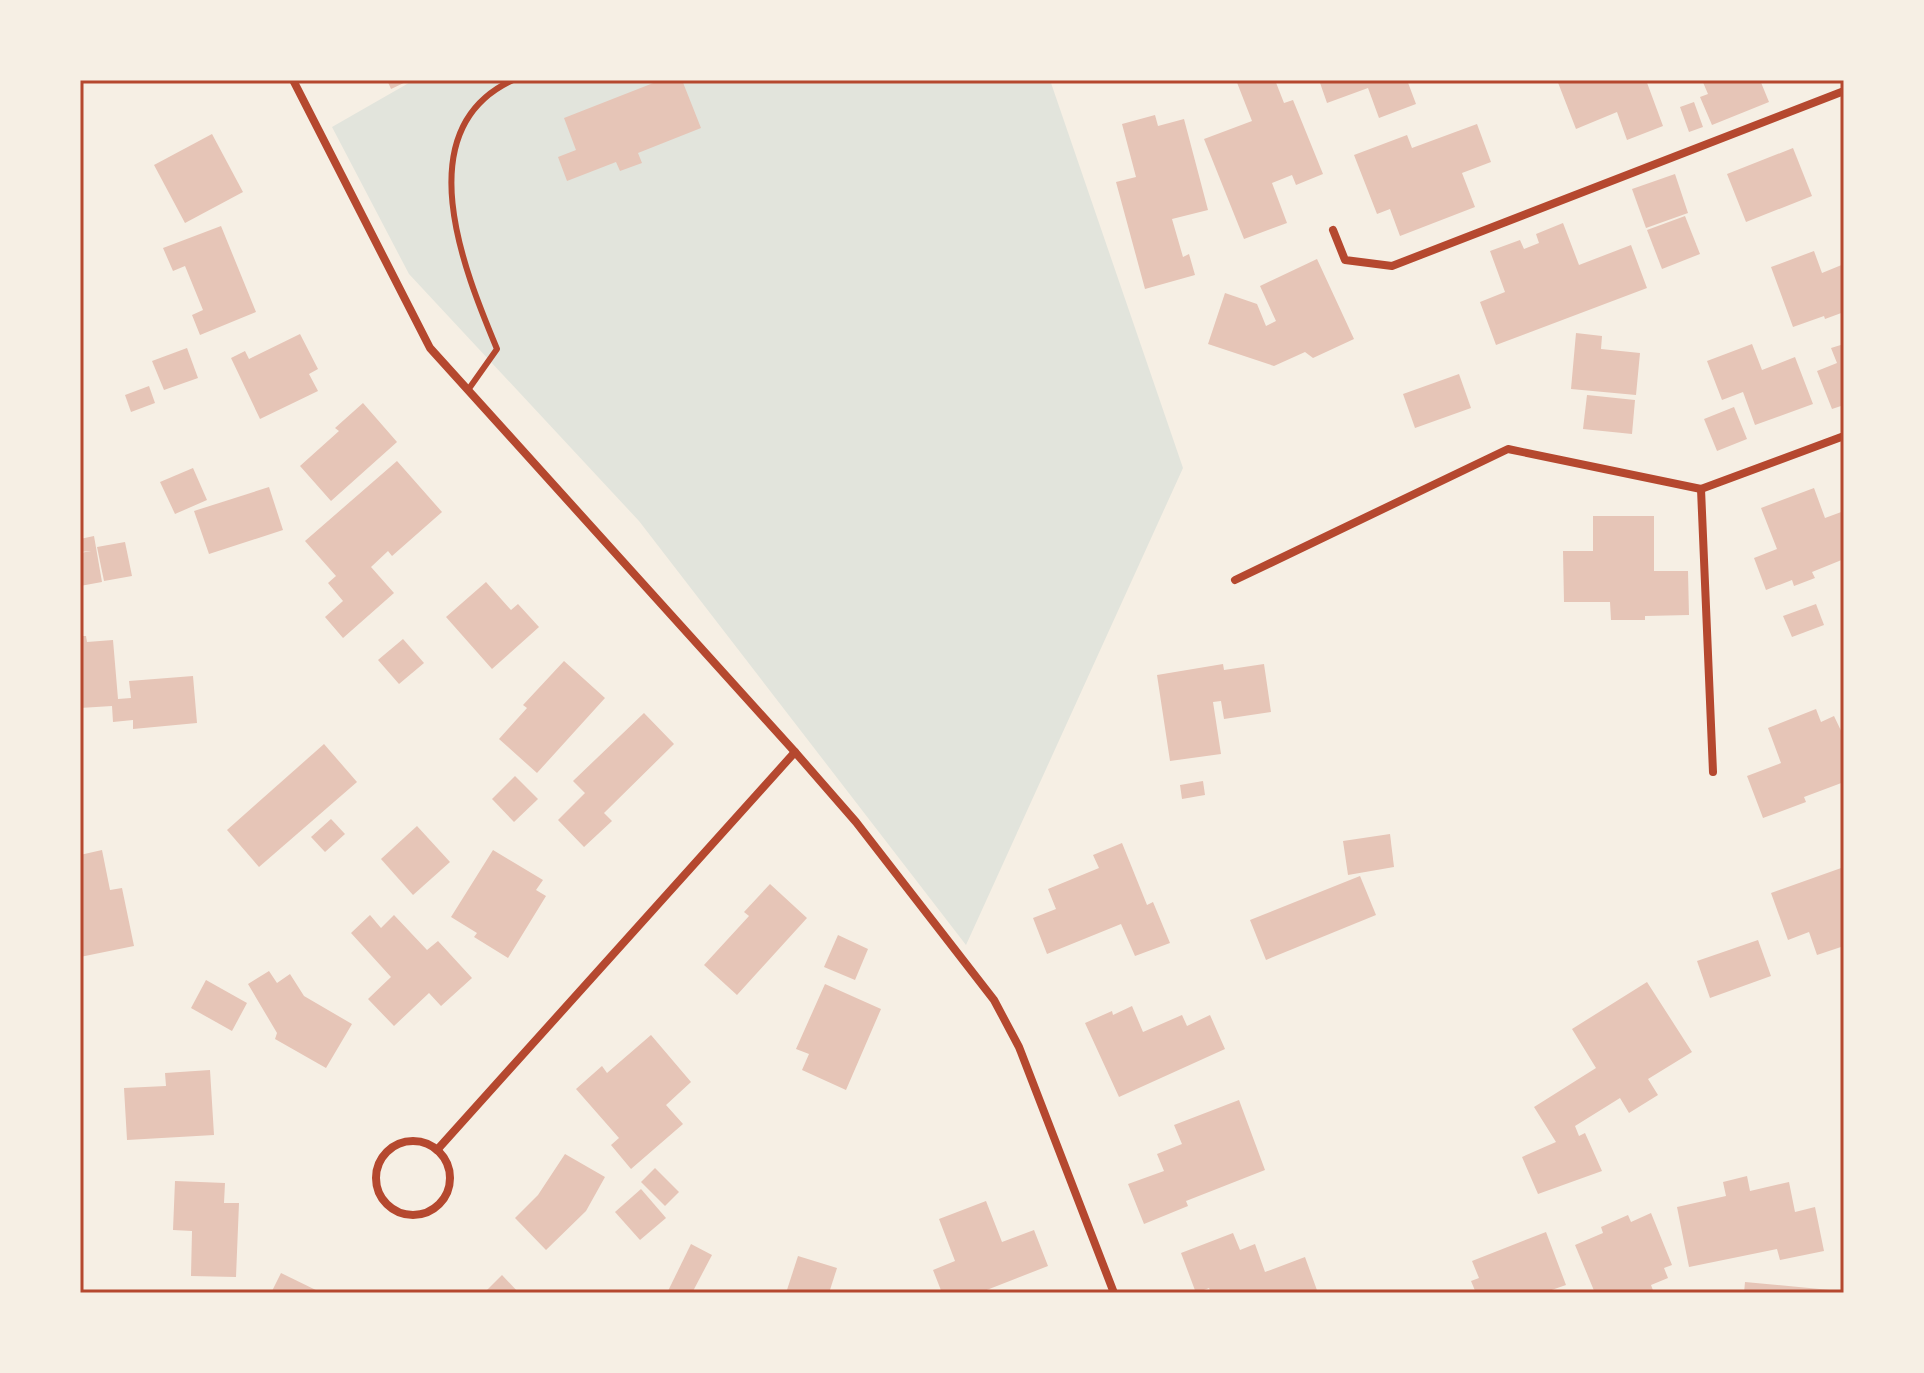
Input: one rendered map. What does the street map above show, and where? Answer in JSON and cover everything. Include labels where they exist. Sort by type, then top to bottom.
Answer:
[{"type":"street","points":[[293,80],[430,348],[856,822],[994,1000],[1019,1047],[1114,1293]]},
{"type":"street","points":[[1333,230],[1345,260],[1392,266],[1844,91]]},
{"type":"street","points":[[1235,580],[1508,449],[1701,489],[1844,436]]},
{"type":"street","points":[[1701,489],[1713,772]]},
{"type":"street","points":[[437,1150],[795,752]]},
{"type":"street","points":[[414,1141],[437,1150],[445,1159],[450,1183],[439,1204],[429,1212],[417,1215],[393,1210],[384,1203],[378,1192],[377,1168],[382,1157],[402,1142],[414,1141]]},
{"type":"lane","points":[[468,390],[497,349],[468,280],[451,195],[455,145],[468,115],[513,80]]},
{"type":"shaded area","points":[[414,80],[1050,80],[1183,468],[966,945],[639,521],[409,274],[332,127]]},
{"type":"building","points":[[387,80],[410,80],[391,89]]},
{"type":"building","points":[[661,80],[682,80],[701,128],[638,153],[642,163],[620,171],[616,162],[567,181],[558,157],[576,150],[564,118]]},
{"type":"building","points":[[1236,80],[1275,80],[1284,103],[1293,100],[1323,174],[1296,185],[1292,175],[1272,183],[1287,223],[1244,239],[1204,139],[1252,121]]},
{"type":"building","points":[[1319,80],[1407,80],[1416,104],[1379,118],[1368,88],[1327,103]]},
{"type":"building","points":[[1557,80],[1646,80],[1663,126],[1627,140],[1617,112],[1576,129]]},
{"type":"building","points":[[1702,80],[1760,80],[1769,102],[1712,125],[1700,97],[1708,94]]},
{"type":"building","points":[[1694,102],[1703,127],[1689,132],[1680,107]]},
{"type":"building","points":[[1155,115],[1158,126],[1184,119],[1208,210],[1172,219],[1183,257],[1189,254],[1195,275],[1145,289],[1116,182],[1136,177],[1122,124]]},
{"type":"building","points":[[1477,124],[1491,162],[1462,173],[1475,207],[1400,236],[1390,209],[1377,214],[1354,155],[1407,135],[1412,148]]},
{"type":"building","points":[[212,134],[243,192],[185,223],[154,165]]},
{"type":"building","points":[[1793,148],[1812,196],[1746,222],[1727,174]]},
{"type":"building","points":[[1675,174],[1688,213],[1646,228],[1632,189]]},
{"type":"building","points":[[1685,216],[1700,254],[1662,269],[1647,230]]},
{"type":"building","points":[[1563,223],[1579,265],[1631,245],[1647,288],[1496,345],[1480,302],[1505,292],[1490,251],[1520,240],[1524,249],[1539,243],[1536,234]]},
{"type":"building","points":[[221,226],[256,312],[200,335],[192,315],[203,310],[185,266],[173,271],[163,248]]},
{"type":"building","points":[[1814,251],[1822,273],[1844,264],[1844,312],[1793,327],[1771,267]]},
{"type":"building","points":[[1317,259],[1354,339],[1313,358],[1305,352],[1274,366],[1208,344],[1225,293],[1257,304],[1266,326],[1276,321],[1260,286]]},
{"type":"building","points":[[1576,333],[1602,336],[1601,349],[1640,353],[1636,395],[1571,389]]},
{"type":"building","points":[[300,334],[318,369],[309,374],[318,391],[260,419],[231,358],[245,351],[249,359]]},
{"type":"building","points":[[1752,344],[1762,370],[1795,357],[1813,404],[1755,425],[1743,392],[1722,400],[1707,361]]},
{"type":"building","points":[[1844,344],[1844,405],[1832,409],[1817,371],[1837,363],[1831,348]]},
{"type":"building","points":[[187,348],[198,378],[164,390],[152,361]]},
{"type":"building","points":[[1459,374],[1471,408],[1415,428],[1403,394]]},
{"type":"building","points":[[149,386],[155,403],[131,412],[125,395]]},
{"type":"building","points":[[1587,395],[1635,400],[1632,434],[1583,429]]},
{"type":"building","points":[[363,403],[397,442],[331,501],[300,466],[339,431],[335,428]]},
{"type":"building","points":[[1734,407],[1747,439],[1717,451],[1704,419]]},
{"type":"building","points":[[397,461],[442,512],[392,556],[388,551],[371,567],[394,593],[343,638],[325,617],[343,601],[328,583],[336,576],[305,541]]},
{"type":"building","points":[[193,468],[207,500],[175,514],[160,482]]},
{"type":"building","points":[[269,487],[283,530],[209,554],[194,511]]},
{"type":"building","points":[[1814,488],[1825,518],[1844,511],[1844,559],[1812,572],[1815,578],[1794,586],[1792,580],[1766,590],[1754,558],[1777,549],[1761,508]]},
{"type":"building","points":[[1593,516],[1654,516],[1654,571],[1688,571],[1689,615],[1611,620],[1610,602],[1564,602],[1563,551],[1593,551]]},
{"type":"building","points":[[94,536],[102,582],[80,586],[80,553],[91,551],[80,552],[80,539]]},
{"type":"building","points":[[125,542],[132,576],[104,581],[97,547]]},
{"type":"building","points":[[486,582],[511,610],[518,604],[539,627],[492,669],[446,617]]},
{"type":"building","points":[[1816,604],[1824,625],[1792,637],[1783,616]]},
{"type":"building","points":[[80,636],[86,636],[87,642],[113,640],[118,699],[131,698],[129,681],[193,676],[197,723],[133,729],[133,720],[113,722],[112,706],[80,708]]},
{"type":"building","points":[[403,639],[424,663],[399,684],[378,660]]},
{"type":"building","points":[[564,661],[605,698],[537,773],[499,739],[527,708],[523,705]]},
{"type":"building","points":[[1223,664],[1224,670],[1264,664],[1271,712],[1224,719],[1221,701],[1213,702],[1221,754],[1170,761],[1157,675]]},
{"type":"building","points":[[1816,709],[1821,722],[1834,716],[1844,737],[1844,782],[1804,797],[1806,802],[1763,818],[1747,776],[1781,763],[1768,728]]},
{"type":"building","points":[[644,713],[674,744],[604,813],[612,821],[584,847],[558,820],[585,793],[573,781]]},
{"type":"building","points":[[324,744],[357,782],[259,867],[227,830]]},
{"type":"building","points":[[515,776],[538,799],[514,822],[492,799]]},
{"type":"building","points":[[1203,781],[1205,795],[1182,799],[1180,785]]},
{"type":"building","points":[[331,819],[345,834],[325,852],[311,837]]},
{"type":"building","points":[[417,826],[450,862],[413,895],[381,859]]},
{"type":"building","points":[[1390,834],[1394,867],[1348,875],[1343,841]]},
{"type":"building","points":[[1122,843],[1147,905],[1153,902],[1170,943],[1135,956],[1121,924],[1047,954],[1033,918],[1056,909],[1048,889],[1099,868],[1093,855]]},
{"type":"building","points":[[102,850],[110,890],[122,888],[134,946],[80,957],[80,855]]},
{"type":"building","points":[[493,850],[543,880],[536,890],[546,896],[508,958],[474,937],[477,933],[451,917]]},
{"type":"building","points":[[1844,867],[1844,946],[1817,955],[1809,932],[1788,940],[1771,893]]},
{"type":"building","points":[[1360,876],[1376,915],[1266,960],[1250,920]]},
{"type":"building","points":[[770,884],[807,918],[737,995],[704,965],[749,916],[744,912]]},
{"type":"building","points":[[370,915],[381,928],[394,915],[427,950],[438,941],[472,978],[441,1006],[429,993],[394,1026],[368,999],[391,977],[351,933]]},
{"type":"building","points":[[838,935],[868,949],[855,980],[824,967]]},
{"type":"building","points":[[1758,940],[1771,976],[1710,998],[1697,961]]},
{"type":"building","points":[[269,971],[277,983],[290,974],[304,996],[352,1024],[326,1068],[275,1039],[277,1033],[248,984]]},
{"type":"building","points":[[206,980],[247,1003],[232,1031],[191,1008]]},
{"type":"building","points":[[1647,982],[1692,1052],[1648,1079],[1658,1095],[1629,1113],[1620,1098],[1575,1126],[1579,1136],[1585,1133],[1602,1171],[1538,1194],[1522,1157],[1556,1142],[1534,1107],[1596,1068],[1572,1029]]},
{"type":"building","points":[[825,984],[881,1009],[846,1090],[802,1070],[809,1054],[796,1049]]},
{"type":"building","points":[[1132,1006],[1143,1032],[1182,1015],[1187,1026],[1210,1015],[1225,1049],[1119,1097],[1085,1023]]},
{"type":"building","points":[[651,1035],[691,1082],[666,1105],[683,1124],[631,1169],[611,1145],[619,1138],[576,1089],[602,1066],[607,1073]]},
{"type":"building","points":[[210,1070],[214,1135],[127,1140],[124,1088],[166,1086],[165,1073]]},
{"type":"building","points":[[1239,1100],[1265,1170],[1186,1201],[1188,1206],[1144,1224],[1128,1184],[1164,1171],[1157,1154],[1182,1144],[1174,1125]]},
{"type":"building","points":[[565,1154],[605,1177],[586,1211],[546,1250],[515,1218],[538,1195]]},
{"type":"building","points":[[655,1168],[679,1192],[665,1206],[641,1182]]},
{"type":"building","points":[[1747,1176],[1750,1191],[1789,1182],[1795,1212],[1815,1207],[1824,1251],[1780,1260],[1777,1249],[1689,1267],[1677,1207],[1726,1196],[1723,1182]]},
{"type":"building","points":[[175,1181],[225,1183],[224,1203],[239,1203],[236,1277],[191,1276],[192,1231],[173,1230]]},
{"type":"building","points":[[641,1189],[666,1218],[640,1240],[615,1212]]},
{"type":"building","points":[[986,1201],[1002,1242],[1034,1230],[1048,1266],[979,1293],[942,1293],[933,1270],[955,1261],[939,1219]]},
{"type":"building","points":[[1651,1213],[1672,1265],[1664,1268],[1668,1278],[1651,1285],[1654,1293],[1595,1293],[1575,1245],[1603,1233],[1601,1227],[1628,1215],[1631,1222]]},
{"type":"building","points":[[1546,1232],[1566,1285],[1543,1293],[1476,1293],[1471,1281],[1479,1278],[1472,1261]]},
{"type":"building","points":[[1233,1233],[1240,1250],[1255,1244],[1265,1272],[1305,1257],[1318,1293],[1211,1293],[1209,1288],[1196,1293],[1181,1253]]},
{"type":"building","points":[[691,1244],[712,1255],[692,1293],[668,1291]]},
{"type":"building","points":[[798,1256],[837,1268],[829,1293],[786,1293]]},
{"type":"building","points":[[281,1273],[322,1293],[271,1293]]},
{"type":"building","points":[[502,1275],[519,1293],[484,1293]]},
{"type":"building","points":[[1745,1282],[1830,1290],[1829,1293],[1744,1293]]}]
